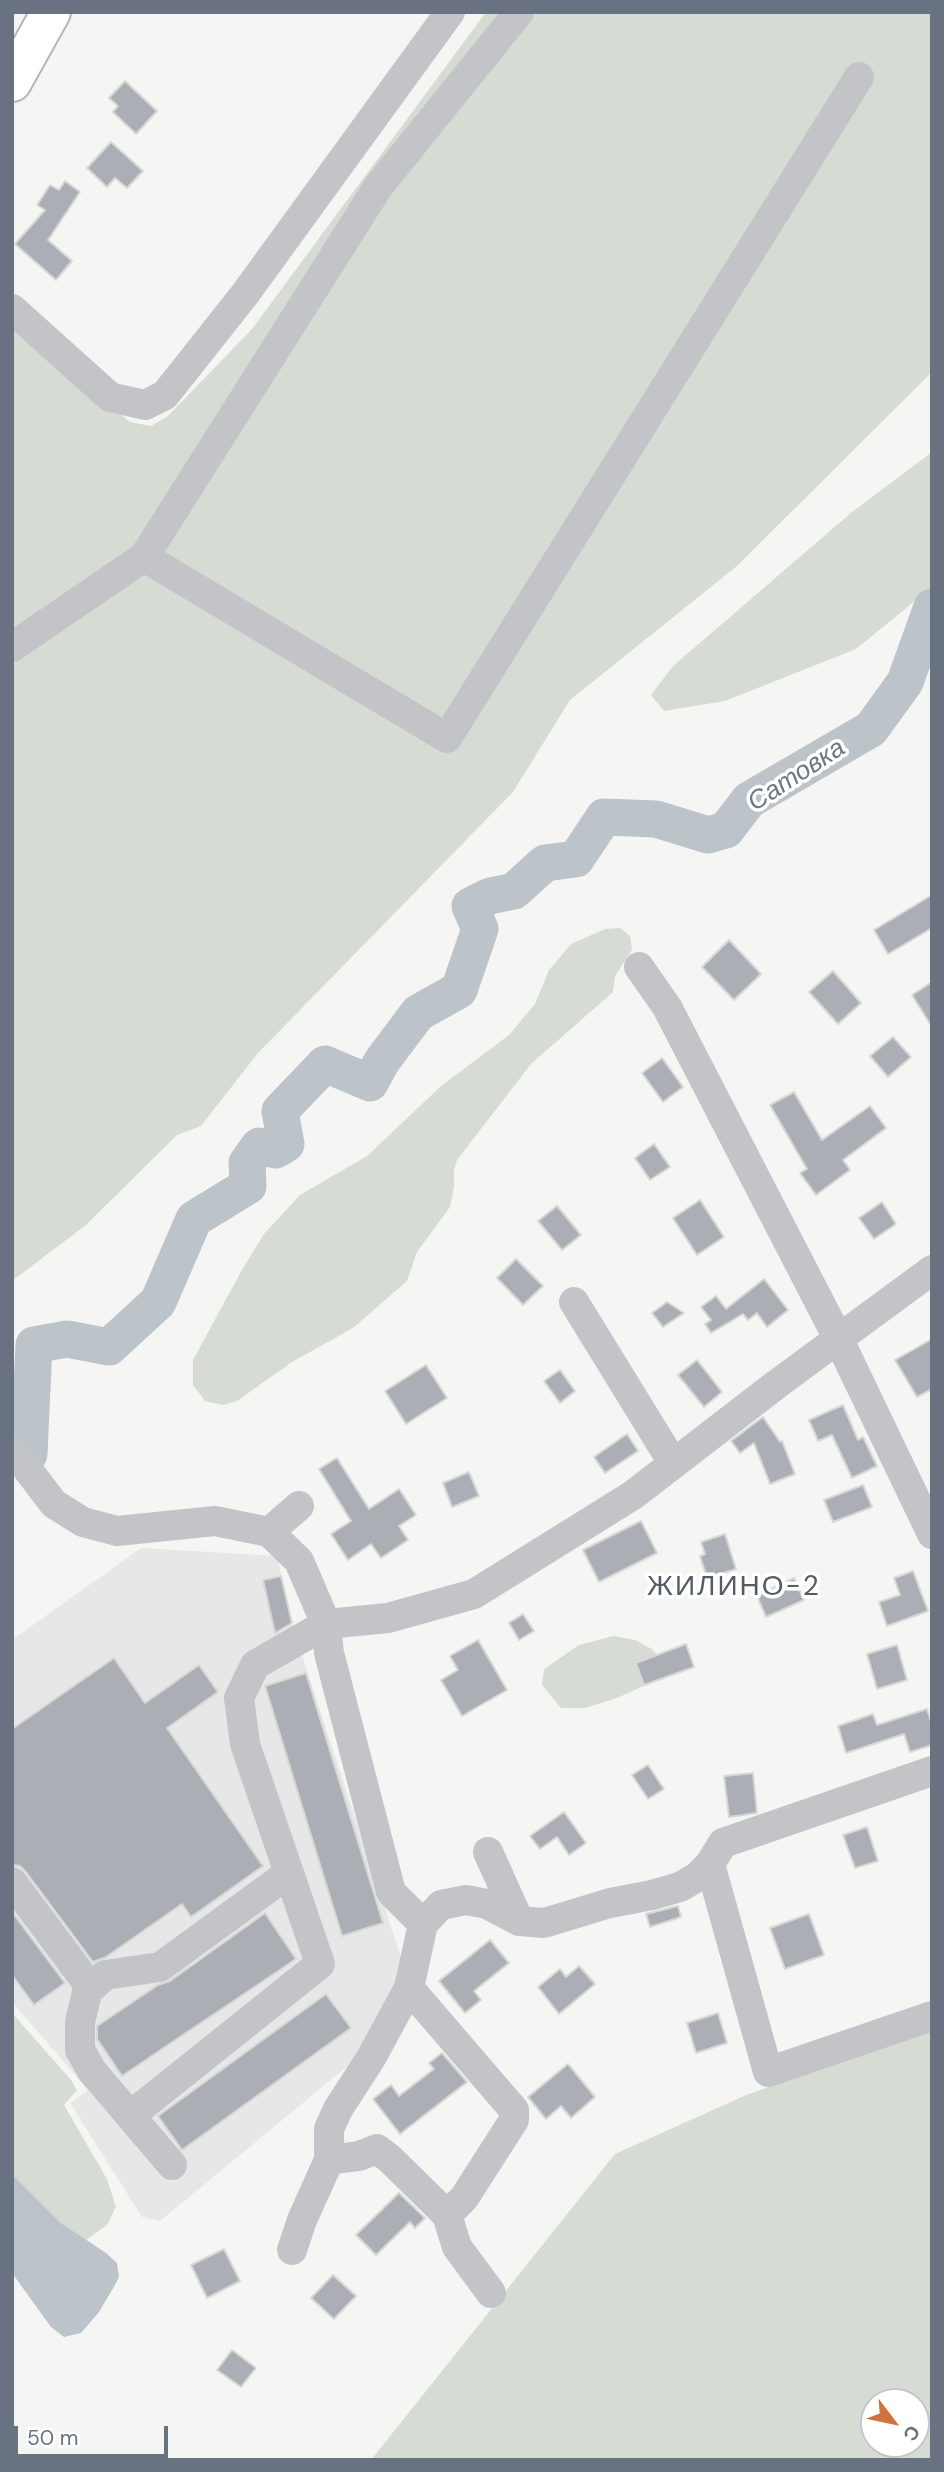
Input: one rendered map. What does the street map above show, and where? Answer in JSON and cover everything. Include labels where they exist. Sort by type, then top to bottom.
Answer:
[{"type":"main road","points":[[12,82],[51,12]]},
{"type":"street","points":[[12,309],[110,397],[145,405],[165,395],[245,294],[450,12]]},
{"type":"street","points":[[12,647],[144,557],[378,187],[519,12]]},
{"type":"street","points":[[144,557],[447,738],[859,77]]},
{"type":"street","points":[[639,967],[667,1007],[838,1338],[932,1534]]},
{"type":"street","points":[[130,2116],[320,1964],[244,1744],[239,1698],[256,1665],[326,1624],[363,1628],[388,1618],[474,1594],[633,1495],[838,1338],[932,1270]]},
{"type":"street","points":[[574,1302],[673,1463]]},
{"type":"street","points":[[12,1449],[54,1504],[83,1522],[117,1531],[173,1538],[215,1521],[269,1532],[299,1561],[326,1624],[328,1653],[391,1892],[423,1924]]},
{"type":"street","points":[[269,1532],[299,1506]]},
{"type":"street","points":[[292,2250],[302,2220],[329,2160],[329,2129],[338,2109],[372,2058],[409,1988],[423,1924],[441,1905],[466,1900],[487,1904],[519,1921],[544,1923],[610,1903],[673,1889],[697,1877],[710,1864],[723,1843],[932,1771]]},
{"type":"street","points":[[488,1852],[519,1921]]},
{"type":"street","points":[[710,1864],[768,2072],[932,2016]]},
{"type":"street","points":[[172,2165],[92,2071],[80,2050],[80,2022],[87,1992],[105,1975],[160,1967],[289,1873]]},
{"type":"street","points":[[12,1882],[91,1988]]},
{"type":"street","points":[[409,1988],[514,2110],[513,2120],[464,2198],[447,2215]]},
{"type":"street","points":[[329,2160],[359,2156],[377,2149],[390,2159],[447,2215],[457,2247],[491,2293]]},
{"type":"shaded area","points":[[486,12],[932,12],[932,372],[737,566],[570,700],[513,792],[258,1053],[201,1126],[177,1135],[86,1225],[12,1281],[12,324],[130,422],[151,426],[168,416],[252,329]]},
{"type":"shaded area","points":[[932,452],[932,587],[856,649],[725,701],[664,711],[651,695],[673,666],[852,512]]},
{"type":"shaded area","points":[[620,928],[630,936],[632,950],[615,976],[613,992],[531,1064],[457,1160],[450,1207],[417,1252],[407,1281],[353,1328],[292,1362],[237,1401],[223,1405],[205,1401],[193,1385],[193,1360],[264,1234],[300,1195],[367,1156],[441,1086],[509,1035],[535,1004],[549,970],[571,944],[605,929]]},
{"type":"shaded area","points":[[141,1548],[277,1556],[294,1631],[401,1957],[399,1983],[356,2059],[160,2221],[142,2217],[70,2103],[88,2090],[12,2002],[12,1640]]},
{"type":"shaded area","points":[[613,1636],[635,1640],[652,1649],[659,1658],[659,1670],[650,1683],[617,1698],[585,1708],[561,1708],[542,1685],[544,1669],[579,1645]]},
{"type":"shaded area","points":[[12,2013],[77,2090],[64,2105],[107,2179],[116,2207],[107,2225],[86,2240],[61,2223],[12,2174]]},
{"type":"shaded area","points":[[932,2030],[932,2460],[371,2460],[615,2154],[746,2095]]},
{"type":"shaded area","points":[[12,2174],[61,2223],[117,2263],[119,2277],[115,2285],[99,2312],[81,2333],[64,2337],[51,2327],[12,2273]]},
{"type":"building","points":[[125,81],[157,111],[136,134],[113,112],[118,106],[109,98]]},
{"type":"building","points":[[111,142],[143,171],[127,188],[115,178],[107,187],[87,168]]},
{"type":"building","points":[[65,181],[80,192],[48,240],[72,261],[56,280],[15,244],[45,210],[37,205],[50,185],[59,190]]},
{"type":"building","points":[[932,895],[932,928],[888,954],[874,930]]},
{"type":"building","points":[[729,940],[761,974],[734,1000],[702,967]]},
{"type":"building","points":[[833,971],[861,1003],[838,1024],[809,992]]},
{"type":"building","points":[[932,982],[932,1027],[912,995]]},
{"type":"building","points":[[893,1037],[911,1057],[888,1077],[870,1056]]},
{"type":"building","points":[[662,1058],[683,1087],[663,1102],[642,1073]]},
{"type":"building","points":[[794,1092],[822,1140],[870,1106],[886,1128],[843,1160],[850,1170],[816,1195],[800,1173],[807,1169],[770,1105]]},
{"type":"building","points":[[654,1144],[670,1167],[650,1180],[635,1158]]},
{"type":"building","points":[[700,1200],[724,1237],[697,1255],[673,1218]]},
{"type":"building","points":[[882,1202],[896,1224],[874,1239],[859,1218]]},
{"type":"building","points":[[557,1206],[581,1235],[562,1250],[538,1221]]},
{"type":"building","points":[[516,1259],[543,1286],[523,1305],[497,1278]]},
{"type":"building","points":[[764,1279],[788,1310],[767,1327],[757,1313],[748,1320],[743,1314],[711,1333],[705,1324],[711,1320],[701,1307],[716,1296],[726,1309]]},
{"type":"building","points":[[667,1302],[684,1313],[663,1327],[652,1313]]},
{"type":"building","points":[[932,1339],[932,1389],[917,1397],[895,1360]]},
{"type":"building","points":[[697,1360],[722,1392],[704,1407],[678,1375]]},
{"type":"building","points":[[426,1365],[447,1398],[406,1424],[385,1391]]},
{"type":"building","points":[[560,1370],[575,1391],[560,1403],[544,1381]]},
{"type":"building","points":[[843,1405],[858,1440],[863,1437],[877,1466],[852,1478],[832,1435],[818,1441],[809,1420]]},
{"type":"building","points":[[763,1417],[780,1442],[782,1441],[795,1474],[770,1484],[754,1443],[740,1453],[731,1441]]},
{"type":"building","points":[[627,1434],[638,1451],[605,1473],[594,1457]]},
{"type":"building","points":[[337,1458],[369,1509],[399,1489],[416,1515],[399,1526],[408,1540],[381,1558],[371,1544],[348,1560],[331,1534],[351,1521],[319,1469]]},
{"type":"building","points":[[469,1472],[479,1496],[452,1507],[443,1483]]},
{"type":"building","points":[[863,1485],[872,1507],[833,1522],[824,1500]]},
{"type":"building","points":[[641,1521],[657,1553],[599,1582],[583,1550]]},
{"type":"building","points":[[725,1534],[736,1569],[707,1578],[700,1556],[705,1554],[701,1542]]},
{"type":"building","points":[[913,1571],[928,1611],[887,1626],[879,1602],[900,1595],[894,1578]]},
{"type":"building","points":[[281,1576],[292,1623],[275,1633],[263,1580]]},
{"type":"building","points":[[794,1578],[804,1600],[766,1617],[757,1596]]},
{"type":"building","points":[[523,1614],[534,1631],[519,1640],[509,1623]]},
{"type":"building","points":[[478,1640],[507,1690],[462,1716],[441,1680],[458,1670],[450,1656]]},
{"type":"building","points":[[686,1644],[694,1667],[644,1685],[636,1663]]},
{"type":"building","points":[[897,1645],[907,1680],[877,1689],[867,1654]]},
{"type":"building","points":[[114,1658],[145,1703],[199,1665],[218,1692],[167,1728],[263,1866],[191,1917],[182,1904],[106,1957],[93,1962],[26,1872],[20,1866],[12,1865],[12,1729]]},
{"type":"building","points":[[306,1673],[383,1923],[342,1936],[265,1686]]},
{"type":"building","points":[[927,1709],[932,1725],[932,1745],[910,1752],[904,1734],[846,1753],[838,1726],[873,1714],[877,1725]]},
{"type":"building","points":[[648,1765],[664,1789],[648,1799],[632,1775]]},
{"type":"building","points":[[753,1773],[757,1813],[729,1817],[724,1776]]},
{"type":"building","points":[[564,1812],[586,1843],[569,1855],[557,1837],[540,1849],[530,1836]]},
{"type":"building","points":[[867,1827],[878,1861],[855,1868],[843,1835]]},
{"type":"building","points":[[678,1906],[681,1917],[650,1927],[646,1914]]},
{"type":"building","points":[[12,1912],[65,1983],[34,2005],[12,1975]]},
{"type":"building","points":[[265,1913],[296,1959],[122,2076],[97,2039],[97,2026],[158,1985],[170,1981]]},
{"type":"building","points":[[809,1914],[824,1955],[785,1969],[770,1928]]},
{"type":"building","points":[[490,1940],[509,1963],[474,1991],[481,2000],[465,2013],[439,1981]]},
{"type":"building","points":[[579,1966],[595,1984],[559,2014],[538,1987],[560,1969],[566,1977]]},
{"type":"building","points":[[326,1994],[351,2028],[182,2150],[158,2116]]},
{"type":"building","points":[[718,2013],[727,2043],[696,2053],[687,2023]]},
{"type":"building","points":[[442,2053],[467,2082],[400,2134],[373,2099],[391,2085],[399,2096],[434,2069],[429,2063]]},
{"type":"building","points":[[568,2064],[595,2097],[571,2118],[561,2106],[546,2119],[528,2097]]},
{"type":"building","points":[[399,2193],[425,2218],[415,2228],[410,2222],[376,2255],[356,2235]]},
{"type":"building","points":[[224,2249],[240,2281],[207,2298],[191,2265]]},
{"type":"building","points":[[333,2275],[356,2296],[334,2319],[311,2298]]},
{"type":"building","points":[[232,2350],[256,2368],[241,2387],[217,2370]]},
{"type":"waterway","name":"Сатовка","points":[[29,1454],[34,1345],[67,1339],[109,1347],[158,1302],[194,1219],[248,1186],[247,1163],[259,1146],[276,1150],[286,1144],[280,1111],[325,1064],[370,1083],[382,1061],[418,1013],[459,990],[480,929],[470,906],[490,896],[514,891],[545,863],[576,859],[604,817],[656,819],[708,835],[726,830],[749,800],[871,729],[905,682],[932,607]]},
{"type":"district","name":"ЖИЛИНО-2","points":[[734,1588]]}]
